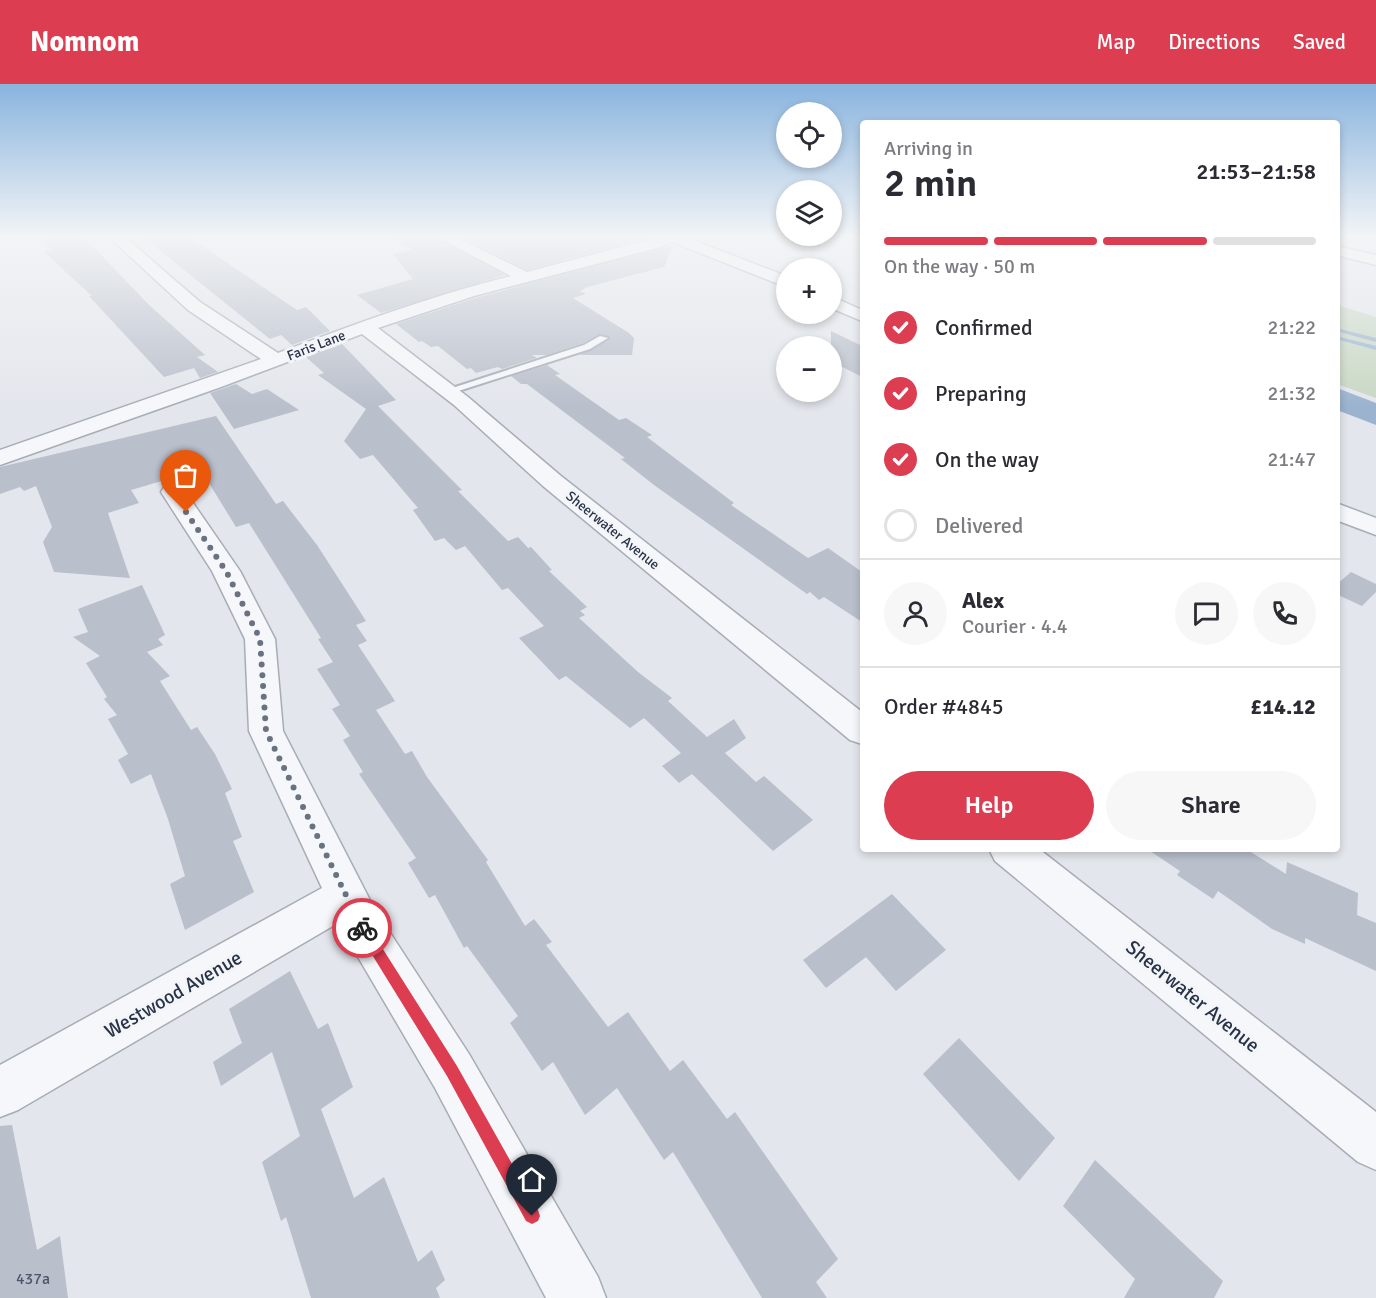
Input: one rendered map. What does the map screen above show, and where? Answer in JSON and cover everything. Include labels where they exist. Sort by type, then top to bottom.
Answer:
[{"type":"street","points":[[180,294],[194,306],[276,360]]},
{"type":"street","name":"Faris Lane","points":[[0,458],[463,294]]},
{"type":"street","points":[[842,306],[860,315]]},
{"type":"street","name":"Sheerwater Avenue","points":[[365,327],[448,391],[552,481],[860,729]]},
{"type":"street","points":[[173,492],[226,571],[260,639],[266,731],[359,922],[452,1071],[578,1298]]},
{"type":"street","points":[[1340,513],[1376,527]]},
{"type":"street","name":"Sheerwater Avenue","points":[[1013,852],[1376,1143]]},
{"type":"street","name":"Westwood Avenue","points":[[0,1092],[346,896]]},
{"type":"lane","points":[[448,391],[587,347],[603,338]]},
{"type":"green space","points":[[1340,306],[1376,317],[1376,398],[1340,385]]},
{"type":"water","points":[[1340,389],[1376,403],[1376,425],[1340,411]]},
{"type":"building","points":[[89,294],[138,294],[205,355],[197,357],[218,372],[200,378],[194,368],[164,377],[89,296],[92,296]]},
{"type":"building","points":[[214,294],[273,294],[297,310],[306,307],[330,331],[292,345],[281,335],[270,339]]},
{"type":"building","points":[[362,294],[444,294],[381,313],[357,295]]},
{"type":"building","points":[[491,294],[585,294],[573,298],[629,333],[634,338],[632,355],[580,355],[610,339],[601,334],[583,343],[547,355],[532,355],[537,358],[502,369],[498,367],[476,373],[471,368],[467,369],[438,346],[431,347],[422,341],[419,342],[396,324]]},
{"type":"building","points":[[831,331],[841,336],[831,336]]},
{"type":"building","points":[[842,336],[860,345],[860,376],[842,367]]},
{"type":"building","points":[[342,344],[396,400],[378,406],[462,490],[458,491],[508,541],[518,537],[528,548],[531,547],[552,570],[549,571],[587,607],[580,611],[585,615],[579,618],[638,672],[672,698],[668,701],[707,737],[734,719],[746,738],[725,753],[756,782],[764,776],[813,820],[773,851],[692,774],[679,783],[662,766],[681,753],[644,718],[630,728],[566,676],[559,680],[519,638],[544,626],[508,588],[502,590],[465,546],[456,550],[444,538],[435,541],[413,510],[418,508],[373,455],[360,459],[344,441],[366,409],[318,375],[324,373],[306,357]]},
{"type":"building","points":[[547,365],[560,374],[555,375],[619,420],[626,418],[652,435],[647,437],[734,503],[731,505],[808,558],[828,548],[860,571],[860,621],[824,597],[819,600],[810,592],[807,594],[654,485],[621,459],[625,458],[527,384],[521,384],[511,376]]},
{"type":"building","points":[[236,384],[252,394],[267,389],[299,410],[234,429],[210,393]]},
{"type":"building","points":[[216,416],[276,504],[283,501],[317,545],[366,621],[356,625],[367,641],[358,645],[395,701],[376,710],[405,754],[412,751],[427,777],[488,860],[486,862],[525,926],[534,919],[552,942],[546,945],[608,1027],[628,1012],[670,1071],[683,1060],[727,1119],[735,1112],[838,1259],[816,1282],[827,1298],[762,1298],[673,1152],[664,1160],[617,1088],[585,1115],[553,1062],[542,1071],[510,1023],[518,1016],[467,946],[464,948],[435,895],[429,898],[408,863],[416,858],[359,774],[363,772],[343,740],[350,736],[332,709],[340,705],[317,669],[333,662],[318,639],[321,638],[249,523],[236,527],[204,475],[193,478],[189,473],[131,490],[139,503],[108,513],[130,578],[54,572],[43,542],[52,527],[36,486],[24,491],[20,487],[0,494],[0,467]]},
{"type":"building","points":[[1351,572],[1376,584],[1376,592],[1362,606],[1340,596],[1340,582]]},
{"type":"building","points":[[142,585],[165,635],[158,639],[163,645],[147,652],[170,676],[160,681],[191,730],[197,727],[215,754],[232,789],[225,793],[242,837],[233,841],[254,892],[185,930],[170,884],[185,876],[168,819],[151,774],[131,784],[118,760],[128,754],[108,719],[117,715],[104,699],[107,697],[86,663],[100,656],[73,637],[88,632],[78,609]]},
{"type":"building","points":[[1152,852],[1251,852],[1286,874],[1287,862],[1358,893],[1357,915],[1376,923],[1376,971],[1305,938],[1305,944],[1272,929],[1218,891],[1213,899],[1177,875],[1180,871]]},
{"type":"building","points":[[892,894],[946,950],[896,991],[866,957],[826,988],[803,960]]},
{"type":"building","points":[[290,971],[318,1029],[328,1023],[353,1087],[321,1109],[354,1198],[384,1177],[418,1262],[432,1250],[445,1280],[436,1288],[440,1298],[311,1298],[286,1217],[281,1221],[262,1162],[300,1136],[272,1052],[221,1086],[213,1062],[242,1043],[229,1009]]},
{"type":"building","points":[[959,1038],[1055,1138],[1019,1181],[923,1074]]},
{"type":"building","points":[[12,1125],[37,1250],[60,1236],[68,1298],[0,1298],[0,1126]]},
{"type":"building","points":[[1095,1160],[1223,1281],[1214,1298],[1124,1298],[1135,1279],[1063,1206]]},
{"type":"waterway","points":[[1340,330],[1376,340]]},
{"type":"waterway","points":[[1340,338],[1376,348]]},
{"type":"way so far","points":[[186,512],[226,571],[260,639],[266,731],[362,928]]},
{"type":"route","points":[[362,928],[452,1071],[532,1216]]}]
